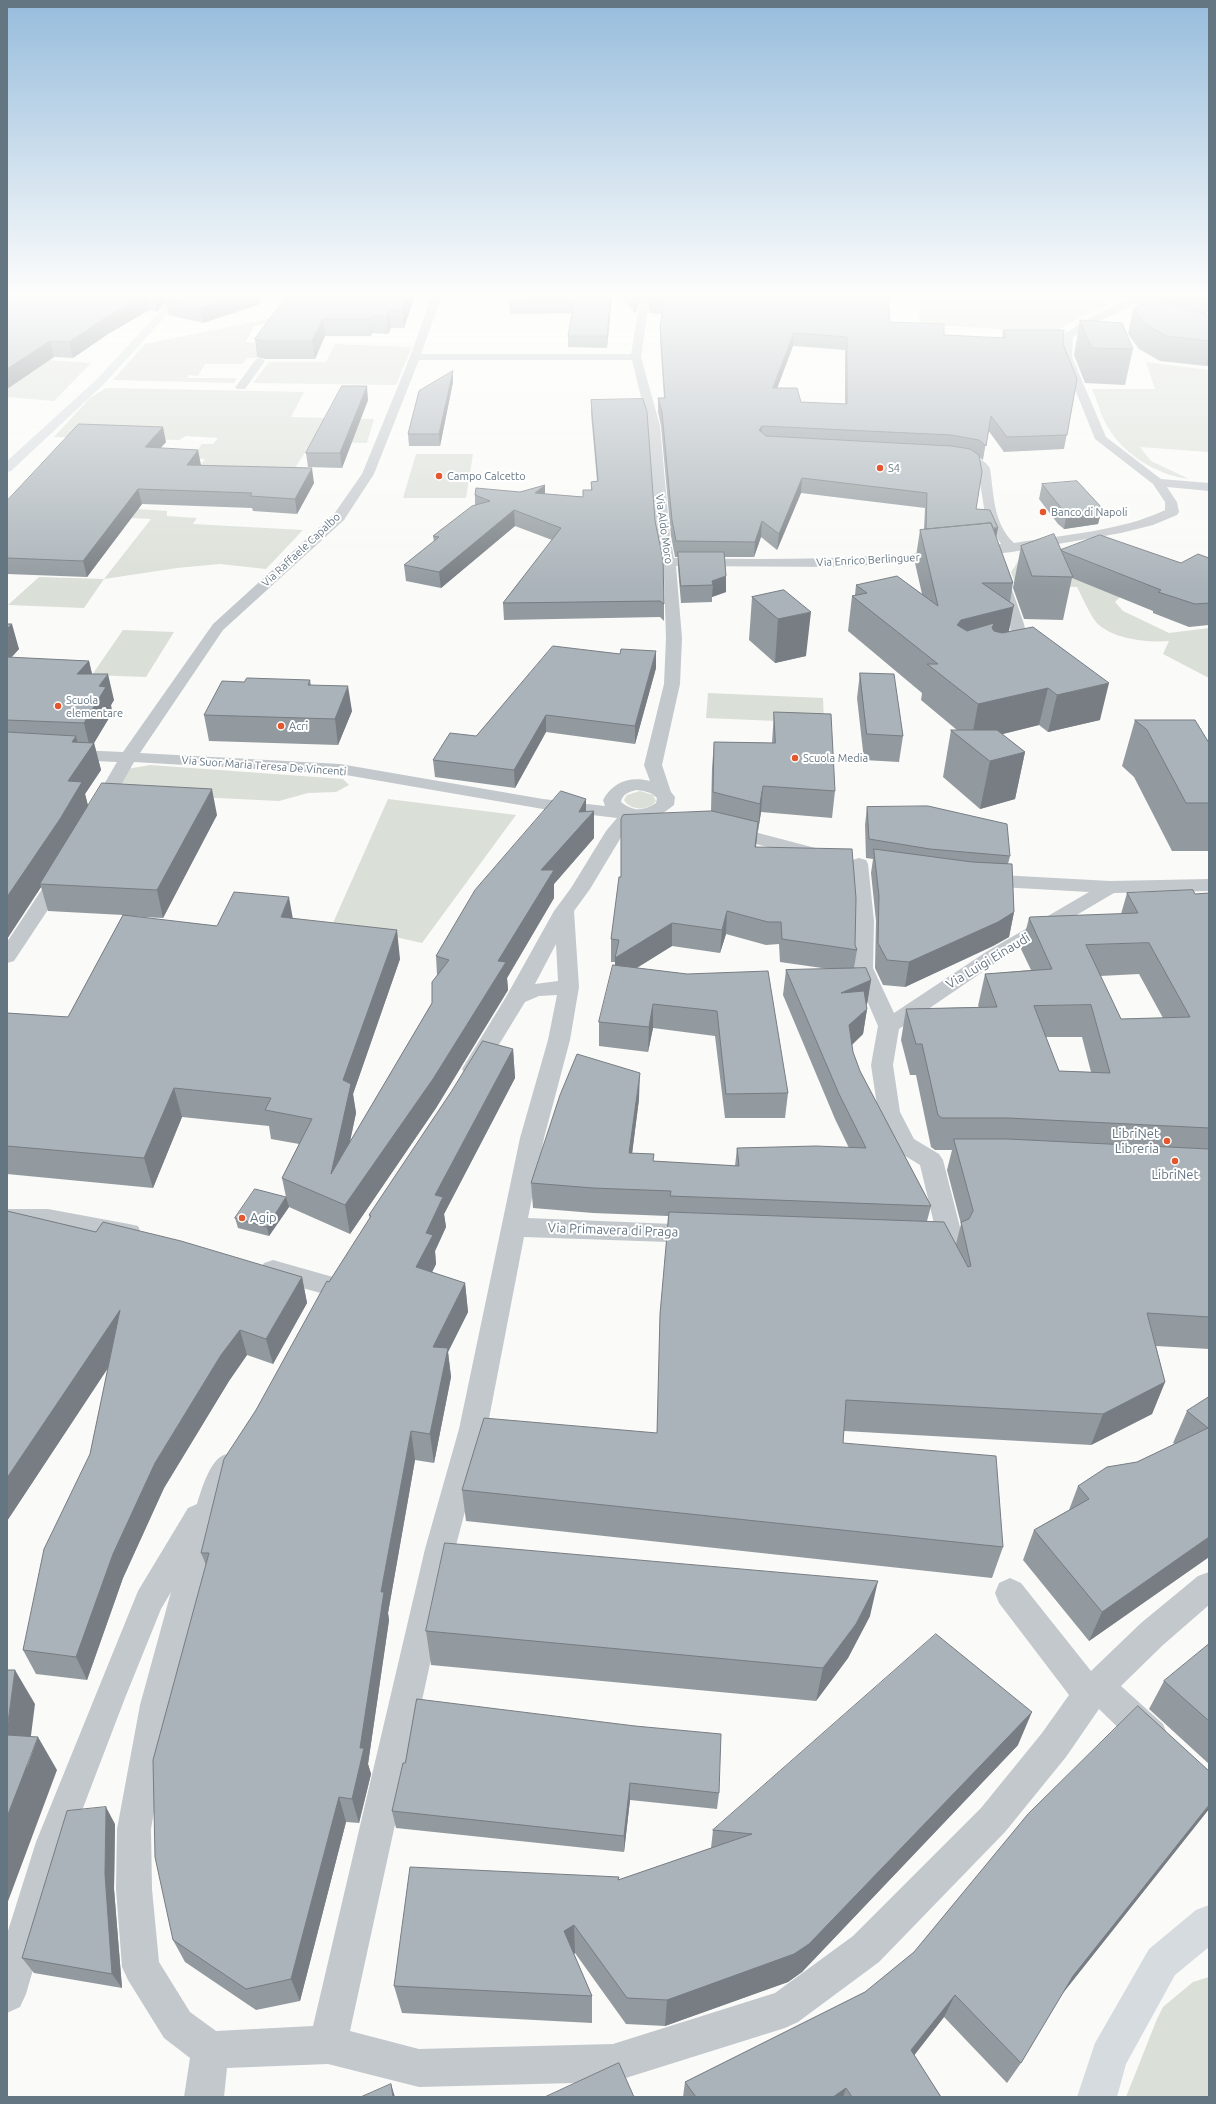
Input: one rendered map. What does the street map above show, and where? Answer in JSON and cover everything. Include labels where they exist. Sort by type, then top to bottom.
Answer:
[{"type":"main road","points":[[7,468],[88,393]]},
{"type":"main road","points":[[1097,2097],[1109,2057],[1162,1962],[1209,1923]]},
{"type":"street","name":"Via Raffaele Capalbo","points":[[89,827],[128,757],[218,627],[339,517],[368,474],[400,393]]},
{"type":"street","name":"Via Aldo Moro","points":[[645,393],[654,426],[664,536],[669,562],[674,638],[672,684],[653,765]]},
{"type":"street","name":"Via Enrico Berlinguer","points":[[669,562],[750,564],[845,563],[945,556],[996,562],[1012,548],[1112,530],[1160,519],[1172,512],[1171,502],[1158,482],[1101,439],[1082,393]]},
{"type":"street","points":[[942,455],[972,459],[984,468],[992,525],[1001,539],[1012,548]]},
{"type":"street","points":[[1158,482],[1209,487]]},
{"type":"street","points":[[996,562],[1017,624],[1019,638],[1012,648],[991,659],[1022,658]]},
{"type":"street","name":"Via Suor Maria Teresa De Vincenti","points":[[7,752],[128,757],[340,770],[544,804],[628,804]]},
{"type":"street","points":[[461,1089],[517,997],[564,911],[580,889],[615,831],[628,804],[653,765]]},
{"type":"street","points":[[653,765],[670,808]]},
{"type":"street","points":[[628,804],[645,786],[659,790],[670,808]]},
{"type":"street","points":[[628,804],[670,808]]},
{"type":"street","points":[[708,826],[880,868]]},
{"type":"street","points":[[7,957],[70,860]]},
{"type":"street","points":[[860,864],[864,921],[863,968],[889,1026],[882,1065],[889,1112],[905,1145],[943,1160],[951,1243],[911,1242]]},
{"type":"street","points":[[963,878],[1110,887],[1209,885]]},
{"type":"street","name":"Via Luigi Einaudi","points":[[889,1026],[994,956],[1061,918],[1110,887]]},
{"type":"street","points":[[328,2044],[440,1549],[473,1430],[532,1138],[559,1040],[569,987],[564,911]]},
{"type":"street","points":[[517,997],[536,990],[569,987]]},
{"type":"street","points":[[7,1218],[48,1218],[150,1237]]},
{"type":"street","name":"Via Primavera di Praga","points":[[515,1227],[721,1234]]},
{"type":"street","points":[[248,1264],[332,1287]]},
{"type":"street","points":[[7,1994],[52,1842],[117,1677],[149,1601],[218,1483],[242,1447]]},
{"type":"street","points":[[218,1483],[198,1549],[156,1705],[134,1829],[134,1889],[141,1967],[177,2025],[210,2050],[328,2044],[419,2068],[613,2063],[785,2009],[866,1949],[987,1826],[1054,1745],[1094,1690],[1152,1634],[1209,1586]]},
{"type":"street","points":[[1010,1593],[1094,1690],[1171,1754]]},
{"type":"street","points":[[204,2097],[210,2050]]},
{"type":"shaded area","points":[[7,393],[62,393],[54,401],[7,397]]},
{"type":"shaded area","points":[[98,393],[303,393],[291,417],[374,419],[367,443],[312,442],[291,474],[197,470],[205,459],[191,458],[202,444],[213,444],[218,438],[186,436],[179,440],[54,437],[90,398]]},
{"type":"shaded area","points":[[1094,393],[1209,393],[1209,452],[1140,447],[1151,461],[1189,479],[1164,473],[1141,461],[1130,453],[1113,435],[1102,415]]},
{"type":"shaded area","name":"Campo Calcetto","points":[[416,454],[473,454],[466,498],[403,498]]},
{"type":"shaded area","points":[[109,507],[167,511],[167,516],[197,518],[193,524],[303,530],[266,569],[220,564],[177,568],[104,579],[151,519],[91,516]]},
{"type":"shaded area","points":[[1099,542],[1128,589],[1115,602],[1123,611],[1169,633],[1209,628],[1209,678],[1163,654],[1169,641],[1142,641],[1123,637],[1106,630],[1096,622],[1077,587],[1016,585],[1011,572],[1019,560],[1028,554]]},
{"type":"shaded area","points":[[39,577],[104,579],[84,608],[8,605]]},
{"type":"shaded area","points":[[123,630],[174,632],[146,677],[92,675]]},
{"type":"shaded area","points":[[708,693],[823,698],[824,723],[706,718]]},
{"type":"shaded area","points":[[150,765],[343,779],[349,785],[336,792],[308,793],[279,801],[157,795],[120,785],[127,769]]},
{"type":"shaded area","points":[[640,791],[653,795],[656,801],[649,807],[644,808],[635,808],[627,804],[624,800],[627,795]]},
{"type":"shaded area","points":[[388,799],[516,815],[422,943],[333,923]]},
{"type":"shaded area","points":[[1209,1977],[1209,2097],[1126,2097],[1163,2007],[1193,1982]]},
{"type":"building","points":[[338,393],[364,393],[340,453],[306,453]]},
{"type":"building","points":[[418,393],[448,393],[439,434],[408,434]]},
{"type":"building","points":[[665,393],[798,393],[801,402],[847,404],[847,393],[1074,393],[1067,435],[1007,437],[991,416],[986,446],[979,440],[951,435],[762,426],[759,430],[766,436],[951,446],[970,449],[979,455],[982,472],[976,509],[990,510],[998,528],[993,528],[991,523],[926,529],[927,493],[802,478],[779,534],[762,521],[755,542],[676,541],[672,520],[662,412],[658,398],[665,398]]},
{"type":"building","points":[[643,399],[647,412],[655,521],[663,559],[664,604],[660,601],[503,603],[561,528],[514,510],[439,572],[404,565],[439,537],[433,536],[472,506],[490,501],[475,495],[476,488],[520,492],[545,485],[535,493],[583,497],[583,490],[592,490],[591,482],[598,481],[591,400]]},
{"type":"building","points":[[79,424],[163,427],[145,447],[198,450],[187,465],[312,468],[295,499],[250,496],[252,493],[138,489],[83,561],[7,558],[7,501]]},
{"type":"building","points":[[1077,481],[1102,508],[1067,513],[1061,508],[1042,484]]},
{"type":"building","points":[[991,523],[1013,583],[982,583],[1014,605],[1013,607],[961,620],[957,625],[967,631],[994,623],[992,628],[994,631],[1002,633],[1033,627],[1109,683],[1057,695],[1048,688],[978,704],[927,664],[938,664],[852,596],[867,593],[856,585],[897,576],[938,606],[920,530]]},
{"type":"building","points":[[1054,534],[1073,577],[1032,576],[1021,546]]},
{"type":"building","points":[[1100,535],[1181,563],[1198,554],[1209,558],[1209,603],[1195,604],[1158,592],[1161,590],[1061,550]]},
{"type":"building","points":[[678,552],[724,552],[726,576],[712,581],[713,585],[681,586]]},
{"type":"building","points":[[784,590],[811,612],[778,619],[752,597]]},
{"type":"building","points":[[7,624],[12,624],[7,629]]},
{"type":"building","points":[[553,646],[620,654],[621,649],[656,651],[635,726],[546,715],[514,770],[433,760],[450,733],[476,736]]},
{"type":"building","points":[[7,657],[89,661],[77,674],[108,674],[99,686],[106,687],[84,723],[7,720]]},
{"type":"building","points":[[860,673],[894,674],[903,736],[867,734]]},
{"type":"building","points":[[247,678],[310,680],[308,685],[348,686],[335,719],[204,715],[222,681],[244,682]]},
{"type":"building","points":[[774,712],[831,714],[835,791],[763,786],[760,804],[713,792],[714,742],[775,743]]},
{"type":"building","points":[[1135,720],[1195,720],[1209,743],[1209,803],[1186,803],[1147,730]]},
{"type":"building","points":[[951,730],[997,730],[1025,752],[990,761]]},
{"type":"building","points":[[7,732],[76,736],[72,742],[94,743],[68,781],[82,782],[60,819],[7,897]]},
{"type":"building","points":[[102,783],[212,789],[157,890],[40,884]]},
{"type":"building","points":[[561,791],[586,799],[579,812],[594,811],[541,870],[554,870],[498,961],[506,962],[433,1079],[345,1205],[282,1178],[312,1119],[265,1110],[271,1098],[174,1088],[144,1158],[7,1146],[7,1013],[68,1017],[123,915],[217,926],[234,892],[289,897],[281,917],[397,930],[343,1080],[351,1084],[331,1174],[432,1003],[432,982],[449,960],[436,956],[475,890]]},
{"type":"building","points":[[928,806],[1007,824],[1010,856],[930,849],[869,839],[867,807]]},
{"type":"building","points":[[712,811],[758,822],[755,847],[852,849],[856,898],[855,945],[857,950],[782,939],[781,922],[768,922],[727,911],[722,930],[672,923],[615,958],[619,940],[611,939],[619,877],[621,877],[621,819],[623,815]]},
{"type":"building","points":[[874,849],[972,862],[1012,864],[1014,912],[998,922],[909,962],[887,960],[878,943],[879,896]]},
{"type":"building","points":[[1193,890],[1195,894],[1209,893],[1209,1128],[1008,1118],[942,1118],[938,1115],[922,1044],[916,1044],[906,1009],[997,1007],[985,974],[1052,969],[1029,918],[1030,917],[1138,913],[1127,893]],"holes":[[[1149,943],[1190,1017],[1121,1019],[1086,945]],[[1091,1005],[1110,1073],[1059,1071],[1034,1006]]]},
{"type":"building","points":[[613,965],[687,974],[768,971],[788,1093],[726,1094],[717,1011],[653,1004],[649,1027],[599,1022]]},
{"type":"building","points":[[866,968],[871,980],[841,993],[864,991],[867,1009],[849,1025],[853,1052],[860,1071],[931,1206],[670,1196],[671,1191],[593,1188],[531,1183],[560,1095],[577,1054],[640,1073],[629,1153],[654,1154],[653,1161],[739,1166],[737,1148],[816,1146],[866,1148],[839,1094],[786,970]]},
{"type":"building","points":[[483,1041],[513,1049],[435,1195],[443,1197],[426,1233],[433,1235],[416,1267],[465,1283],[433,1347],[448,1348],[430,1434],[411,1431],[381,1592],[384,1592],[360,1748],[364,1748],[352,1799],[339,1797],[291,1979],[246,1989],[173,1940],[155,1857],[153,1760],[209,1553],[201,1553],[224,1459],[256,1410],[327,1281],[329,1282],[371,1216],[369,1215]]},
{"type":"building","points":[[954,1139],[1008,1139],[1209,1149],[1209,1317],[1147,1313],[1165,1382],[1103,1414],[846,1400],[843,1443],[996,1456],[1003,1547],[462,1490],[484,1418],[657,1433],[660,1314],[669,1212],[944,1222],[968,1267],[971,1266],[961,1222],[969,1219],[973,1211]]},
{"type":"building","points":[[255,1189],[286,1197],[267,1227],[235,1218]]},
{"type":"building","points":[[7,1211],[96,1232],[103,1222],[181,1241],[302,1277],[266,1339],[240,1330],[221,1355],[155,1463],[113,1554],[76,1657],[23,1650],[44,1549],[90,1454],[120,1310],[7,1478]]},
{"type":"building","points":[[1209,1397],[1209,1537],[1102,1612],[1034,1530],[1089,1499],[1078,1486],[1107,1467],[1137,1462],[1208,1428],[1187,1411]]},
{"type":"building","points":[[445,1543],[878,1581],[856,1624],[823,1668],[426,1631]]},
{"type":"building","points":[[936,1634],[1032,1712],[809,1944],[794,1954],[667,2000],[627,1998],[574,1925],[564,1931],[592,1996],[394,1986],[410,1867],[619,1877],[618,1880],[752,1834],[713,1830]]},
{"type":"building","points":[[1209,1644],[1209,1721],[1164,1681]]},
{"type":"building","points":[[7,1670],[15,1670],[7,1730]]},
{"type":"building","points":[[417,1699],[635,1726],[721,1734],[719,1793],[630,1783],[624,1836],[392,1811],[403,1763],[405,1763]]},
{"type":"building","points":[[1138,1706],[1209,1771],[1209,1805],[1073,1976],[1021,2063],[955,1995],[911,2050],[941,2097],[852,2097],[846,2088],[833,2097],[696,2097],[685,2082],[865,1992],[914,1952],[1028,1814]]},
{"type":"building","points":[[7,1735],[38,1737],[7,1817]]},
{"type":"building","points":[[106,1807],[105,1874],[112,1974],[22,1958],[67,1811]]},
{"type":"building","points":[[619,2063],[634,2097],[545,2097]]},
{"type":"building","points":[[391,2084],[393,2097],[361,2097]]},
{"type":"place","name":"S4","points":[[880,468]]},
{"type":"place","name":"Campo Calcetto","points":[[439,476]]},
{"type":"place","name":"Banco di Napoli","points":[[1043,512]]},
{"type":"place","name":"Scuola elementare","points":[[58,706]]},
{"type":"place","name":"Acri","points":[[281,726]]},
{"type":"place","name":"Scuola Media","points":[[795,758]]},
{"type":"place","name":"LibriNet Libreria","points":[[1167,1141]]},
{"type":"place","name":"LibriNet","points":[[1175,1161]]},
{"type":"place","name":"Agip","points":[[242,1218]]}]
